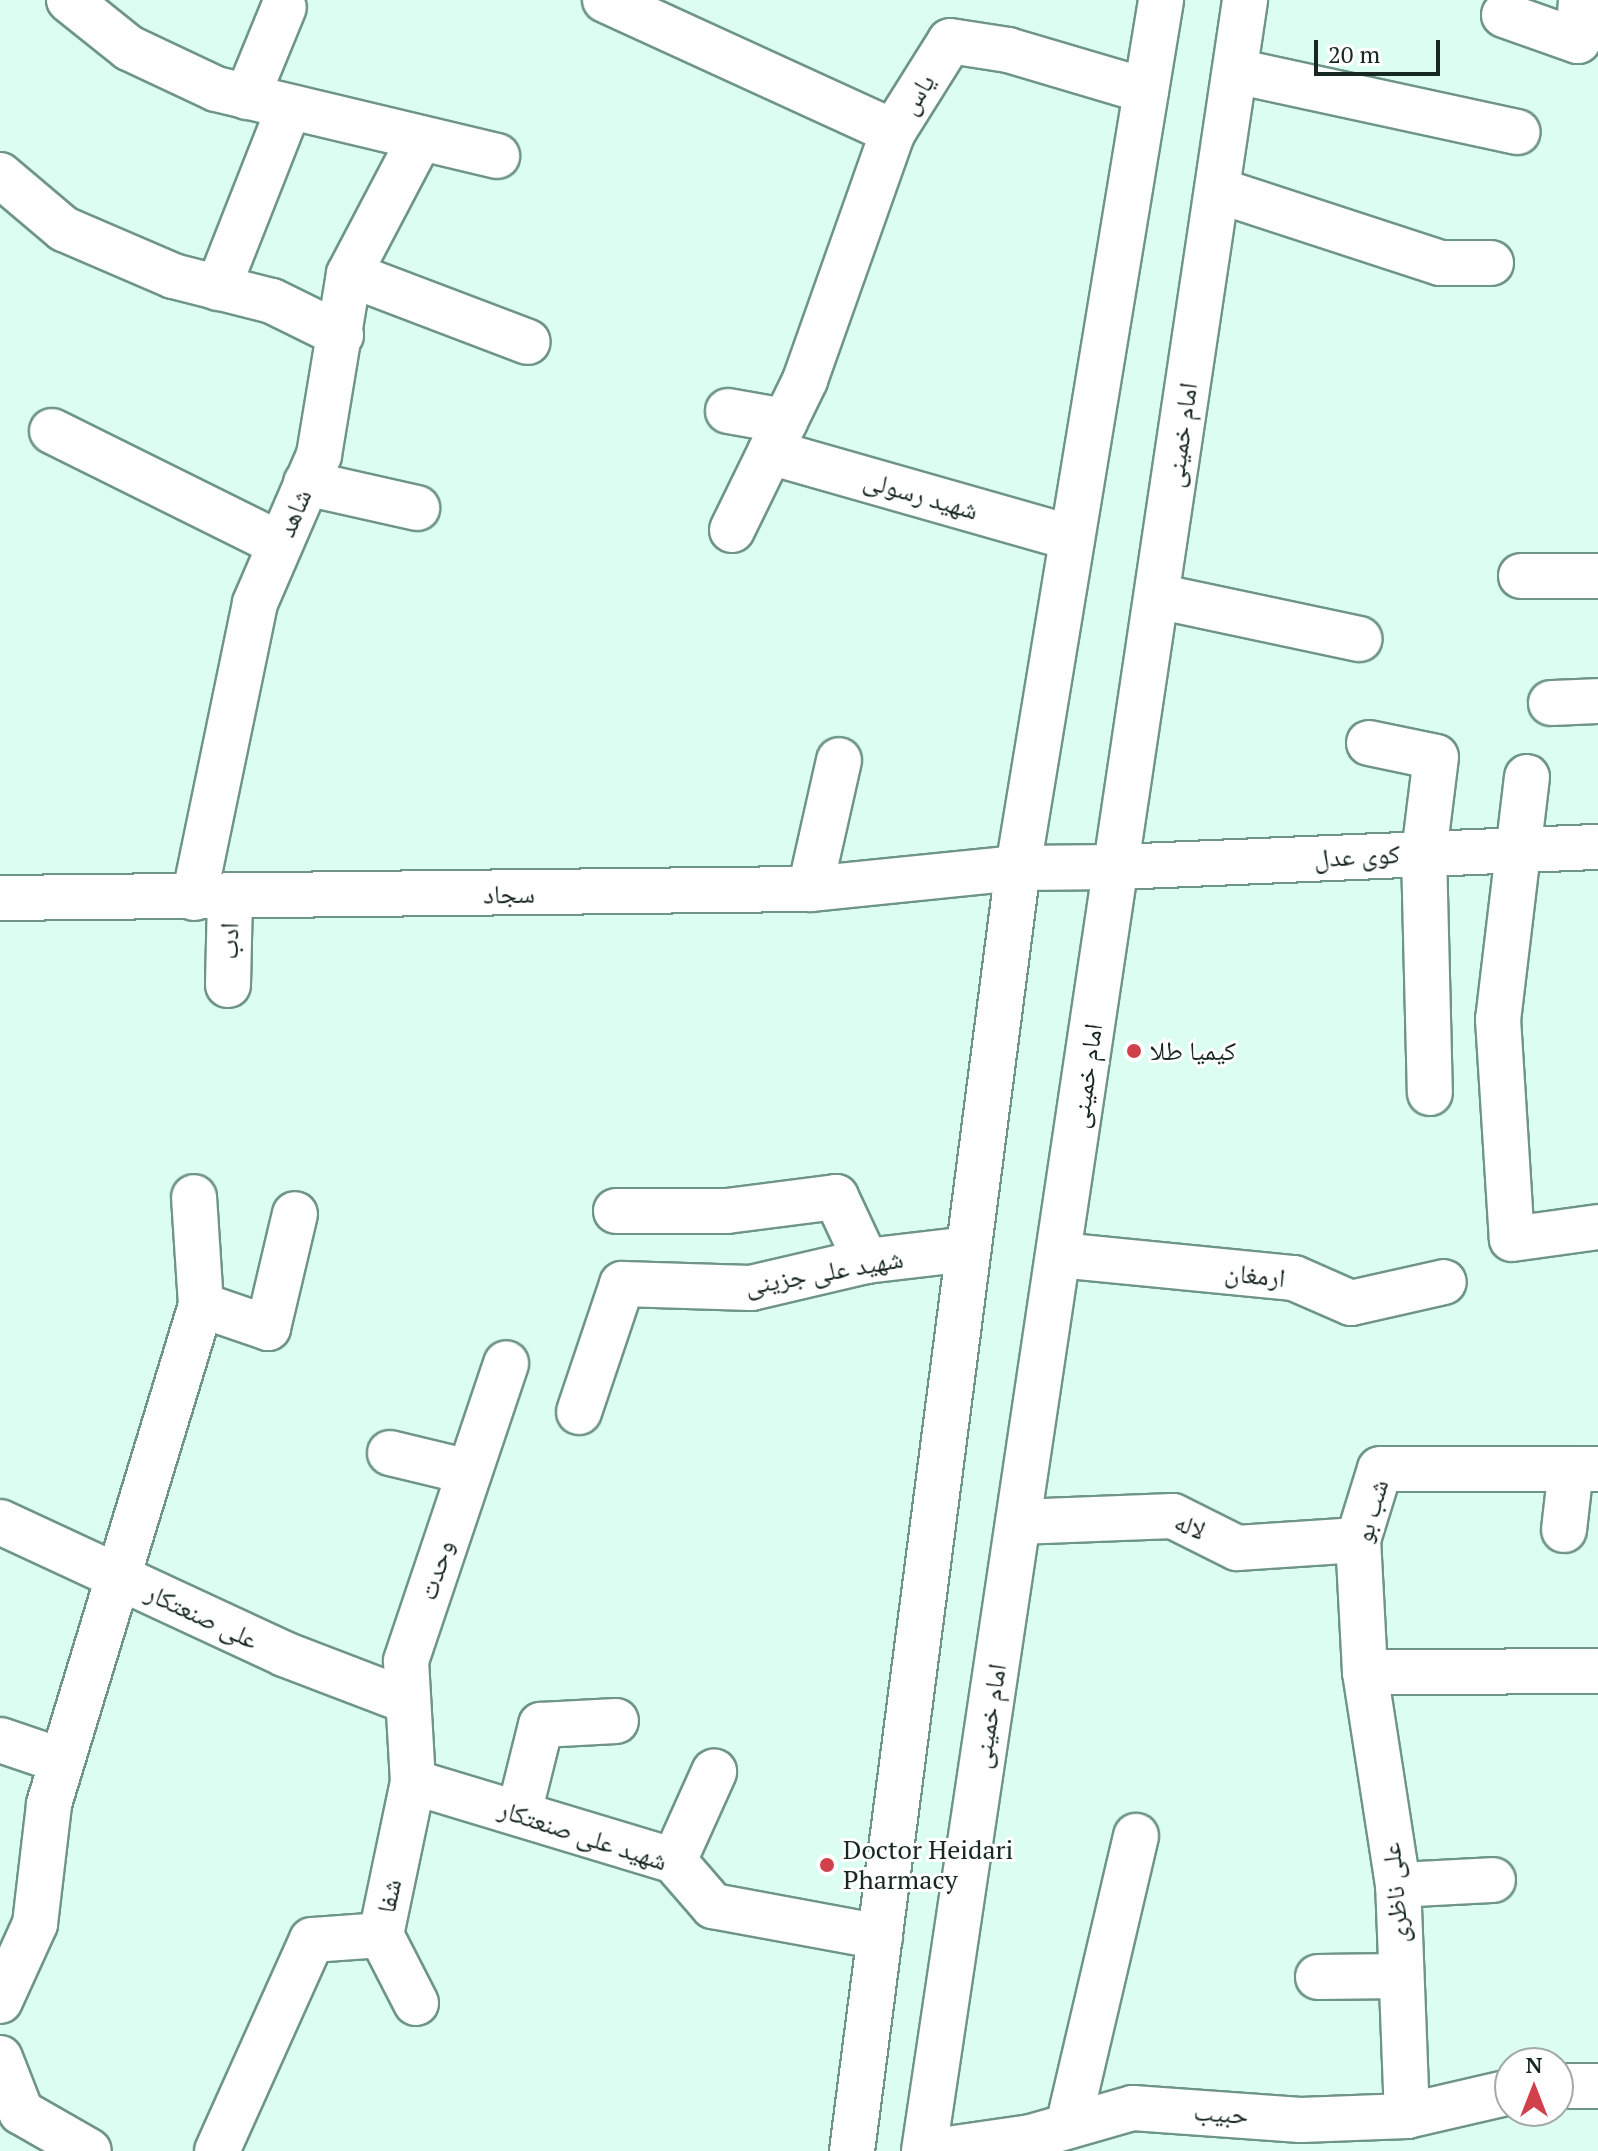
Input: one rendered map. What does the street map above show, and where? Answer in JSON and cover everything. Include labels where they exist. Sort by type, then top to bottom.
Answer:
[{"type":"street","points":[[69,0],[129,48],[216,89],[497,156]]},
{"type":"street","name":"یاس","points":[[605,0],[893,132],[950,41],[1008,50],[1146,91]]},
{"type":"street","points":[[852,2151],[1018,868],[1161,0]]},
{"type":"street","name":"امام خمینی","points":[[924,2151],[1245,0]]},
{"type":"street","points":[[1504,15],[1578,41],[1581,0]]},
{"type":"street","points":[[247,97],[284,7]]},
{"type":"street","points":[[1235,71],[1517,132]]},
{"type":"street","points":[[218,288],[289,108]]},
{"type":"street","points":[[732,530],[805,380],[893,132]]},
{"type":"street","name":"شاهد","points":[[212,898],[255,603],[319,455],[349,274],[420,139]]},
{"type":"street","points":[[0,175],[64,229],[173,276],[272,301],[341,335]]},
{"type":"street","points":[[1217,190],[1440,263],[1491,263]]},
{"type":"street","points":[[349,274],[528,342]]},
{"type":"street","name":"شهید رسولی","points":[[728,411],[777,436],[1072,538]]},
{"type":"street","points":[[52,431],[280,544]]},
{"type":"street","points":[[306,483],[417,508]]},
{"type":"street","points":[[1521,576],[1598,576]]},
{"type":"street","points":[[1157,596],[1359,639]]},
{"type":"street","points":[[1551,703],[1598,701]]},
{"type":"street","points":[[1369,743],[1436,757],[1424,853],[1430,1093]]},
{"type":"street","points":[[810,889],[839,760]]},
{"type":"street","points":[[1527,777],[1498,1019],[1512,1239],[1598,1227]]},
{"type":"street","name":"کوی عدل","points":[[1018,868],[1117,867],[1598,847]]},
{"type":"street","name":"سجاد","points":[[0,898],[810,889],[1018,868]]},
{"type":"street","name":"ادب","points":[[212,898],[228,985]]},
{"type":"street","points":[[1,1995],[35,1924],[49,1804],[201,1305],[194,1197]]},
{"type":"street","points":[[616,1211],[727,1211],[836,1197],[866,1261]]},
{"type":"street","points":[[201,1305],[268,1328],[295,1214]]},
{"type":"street","name":"شهید علی جزینی","points":[[579,1412],[622,1284],[751,1288],[866,1261],[968,1249]]},
{"type":"street","name":"ارمغان","points":[[1059,1255],[1294,1278],[1351,1303],[1444,1282]]},
{"type":"street","name":"وحدت","points":[[413,1782],[406,1661],[506,1363]]},
{"type":"street","points":[[390,1453],[469,1472]]},
{"type":"street","name":"شب بو","points":[[1365,1672],[1358,1540],[1380,1469],[1585,1469]]},
{"type":"street","points":[[1564,1530],[1585,1469]]},
{"type":"street","name":"لاله","points":[[1018,1522],[1173,1516],[1237,1548],[1358,1540]]},
{"type":"street","name":"علی صنعتکار","points":[[0,1522],[284,1654],[407,1701]]},
{"type":"street","points":[[1365,1672],[1598,1671]]},
{"type":"street","name":"علی ناظری","points":[[1365,1672],[1398,1885],[1407,2116]]},
{"type":"street","points":[[519,1813],[541,1725],[616,1721]]},
{"type":"street","points":[[0,1740],[62,1761]]},
{"type":"street","points":[[674,1861],[714,1772]]},
{"type":"street","name":"شهید علی صنعتکار","points":[[413,1782],[674,1861],[713,1906],[880,1937]]},
{"type":"street","name":"شفا","points":[[413,1782],[381,1935],[416,2003]]},
{"type":"street","points":[[1068,2126],[1136,1836]]},
{"type":"street","points":[[1398,1885],[1493,1880]]},
{"type":"street","points":[[217,2151],[312,1940],[381,1935]]},
{"type":"street","points":[[1318,1977],[1401,1976]]},
{"type":"street","points":[[0,2058],[21,2112],[89,2151]]},
{"type":"street","points":[[1574,2086],[1598,2086]]},
{"type":"street","name":"حبیب","points":[[934,2151],[1068,2126],[1133,2108],[1306,2136],[1494,2096]]},
{"type":"place","name":"کیمیا طلا","points":[[1134,1051]]},
{"type":"place","name":"Doctor Heidari Pharmacy","points":[[827,1865]]}]
